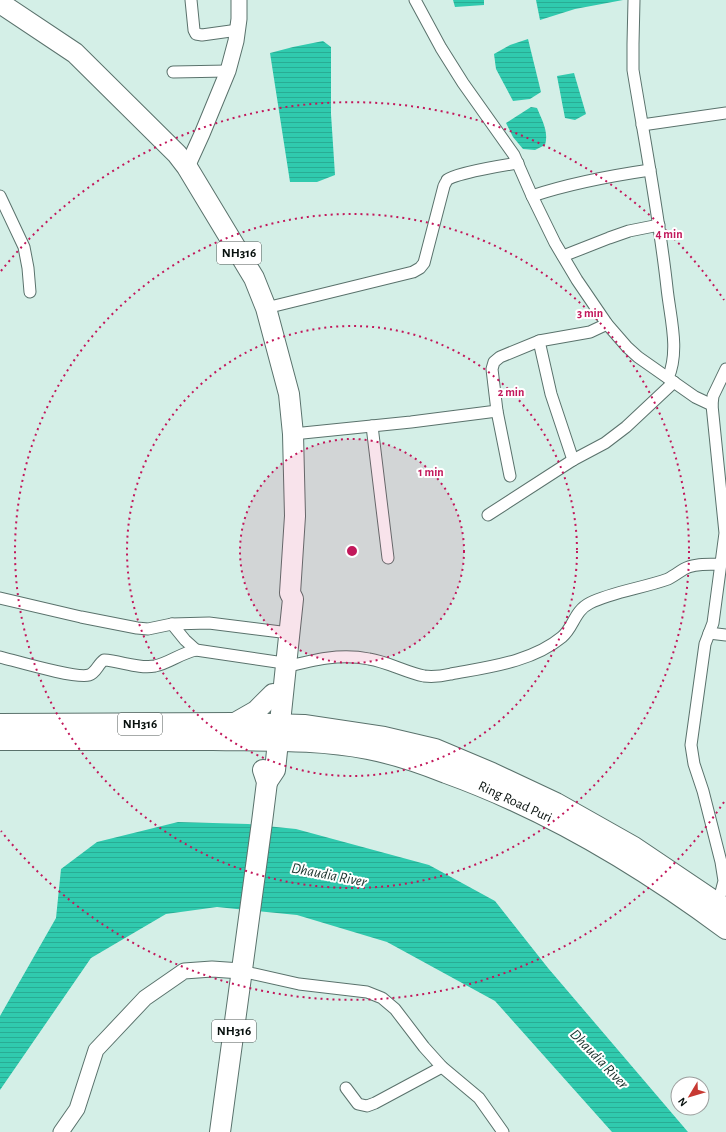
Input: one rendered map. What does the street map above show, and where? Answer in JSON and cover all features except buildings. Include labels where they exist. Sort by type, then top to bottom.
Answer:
[{"type":"highway","name":"NH316","points":[[3,2],[75,53],[177,154],[187,167],[254,278],[266,308],[289,394],[293,434],[295,516],[290,593],[293,599],[281,665],[256,875],[241,971],[220,1132]]},
{"type":"highway","name":"NH316","points":[[281,665],[281,632],[286,598],[290,593]]},
{"type":"highway","name":"NH316","points":[[0,740],[236,732],[256,711],[278,695]]},
{"type":"highway","points":[[236,732],[268,775],[307,734],[278,695]]},
{"type":"highway","name":"NH316","points":[[0,724],[273,733]]},
{"type":"highway","name":"Ring Road Puri","points":[[273,733],[384,737],[436,749],[556,803],[634,847],[722,907]]},
{"type":"highway","name":"Ring Road Puri","points":[[307,734],[418,762],[469,781],[519,803],[577,832],[617,856],[679,896],[726,929]]},
{"type":"street","points":[[191,0],[194,30],[196,34],[202,35],[238,30]]},
{"type":"street","points":[[187,167],[228,71],[240,18],[239,0]]},
{"type":"street","points":[[415,0],[441,48],[459,77],[509,146],[532,196],[563,256],[577,280],[607,324],[638,357],[712,406]]},
{"type":"street","points":[[488,515],[573,460],[614,436],[626,427],[671,380],[674,346],[659,224],[633,70],[634,0]]},
{"type":"street","points":[[173,72],[228,71]]},
{"type":"street","points":[[642,125],[726,113]]},
{"type":"street","points":[[266,308],[413,272],[420,268],[424,263],[444,186],[447,180],[453,177],[486,169],[518,163]]},
{"type":"street","points":[[532,196],[565,185],[650,170]]},
{"type":"street","points":[[0,196],[24,247],[30,292]]},
{"type":"street","points":[[563,256],[629,231],[659,224]]},
{"type":"street","points":[[510,476],[497,411],[492,369],[494,362],[500,357],[540,341],[590,332],[607,324]]},
{"type":"street","points":[[540,341],[551,394],[573,460]]},
{"type":"street","points":[[722,907],[725,881],[703,791],[694,764],[691,745],[705,644],[713,623],[725,532],[712,406],[713,396],[726,369]]},
{"type":"street","points":[[293,434],[497,411]]},
{"type":"street","points":[[372,426],[388,558]]},
{"type":"street","points":[[0,657],[84,676],[94,673],[99,664],[104,660],[146,667],[155,666],[185,653],[196,650],[281,665],[348,656],[370,659],[424,676],[449,675],[494,666],[535,653],[554,644],[572,625],[576,615],[581,609],[589,603],[668,579],[684,568],[690,566],[720,564]]},
{"type":"street","points":[[0,598],[81,617],[137,628],[209,622],[281,632]]},
{"type":"street","points":[[172,624],[185,640],[196,650]]},
{"type":"street","points":[[709,633],[726,634]]},
{"type":"street","points":[[61,1132],[77,1109],[96,1050],[145,998],[184,971],[212,969],[241,971],[299,984],[367,992],[382,998],[395,1009],[424,1048],[442,1067],[479,1098],[503,1132]]},
{"type":"street","points":[[346,1088],[358,1104],[367,1106],[442,1067]]},
{"type":"water","points":[[453,0],[484,0],[484,5],[455,7]]},
{"type":"water","points":[[536,0],[623,0],[575,9],[540,20]]},
{"type":"water","points":[[528,39],[541,92],[530,99],[513,101],[496,69],[494,54],[510,45]]},
{"type":"water","points":[[323,41],[331,47],[331,114],[335,175],[317,182],[290,182],[270,53]]},
{"type":"water","points":[[574,73],[586,114],[575,120],[565,118],[557,76]]},
{"type":"water","points":[[531,107],[537,108],[546,135],[545,145],[535,150],[523,149],[513,137],[506,123]]},
{"type":"water","name":"Dhaudia River","points":[[178,822],[248,824],[296,829],[429,865],[495,901],[548,968],[670,1111],[670,1116],[674,1116],[688,1132],[612,1132],[495,1001],[387,942],[297,915],[217,907],[166,914],[91,958],[0,1090],[0,1016],[56,918],[61,869],[97,842]]}]
